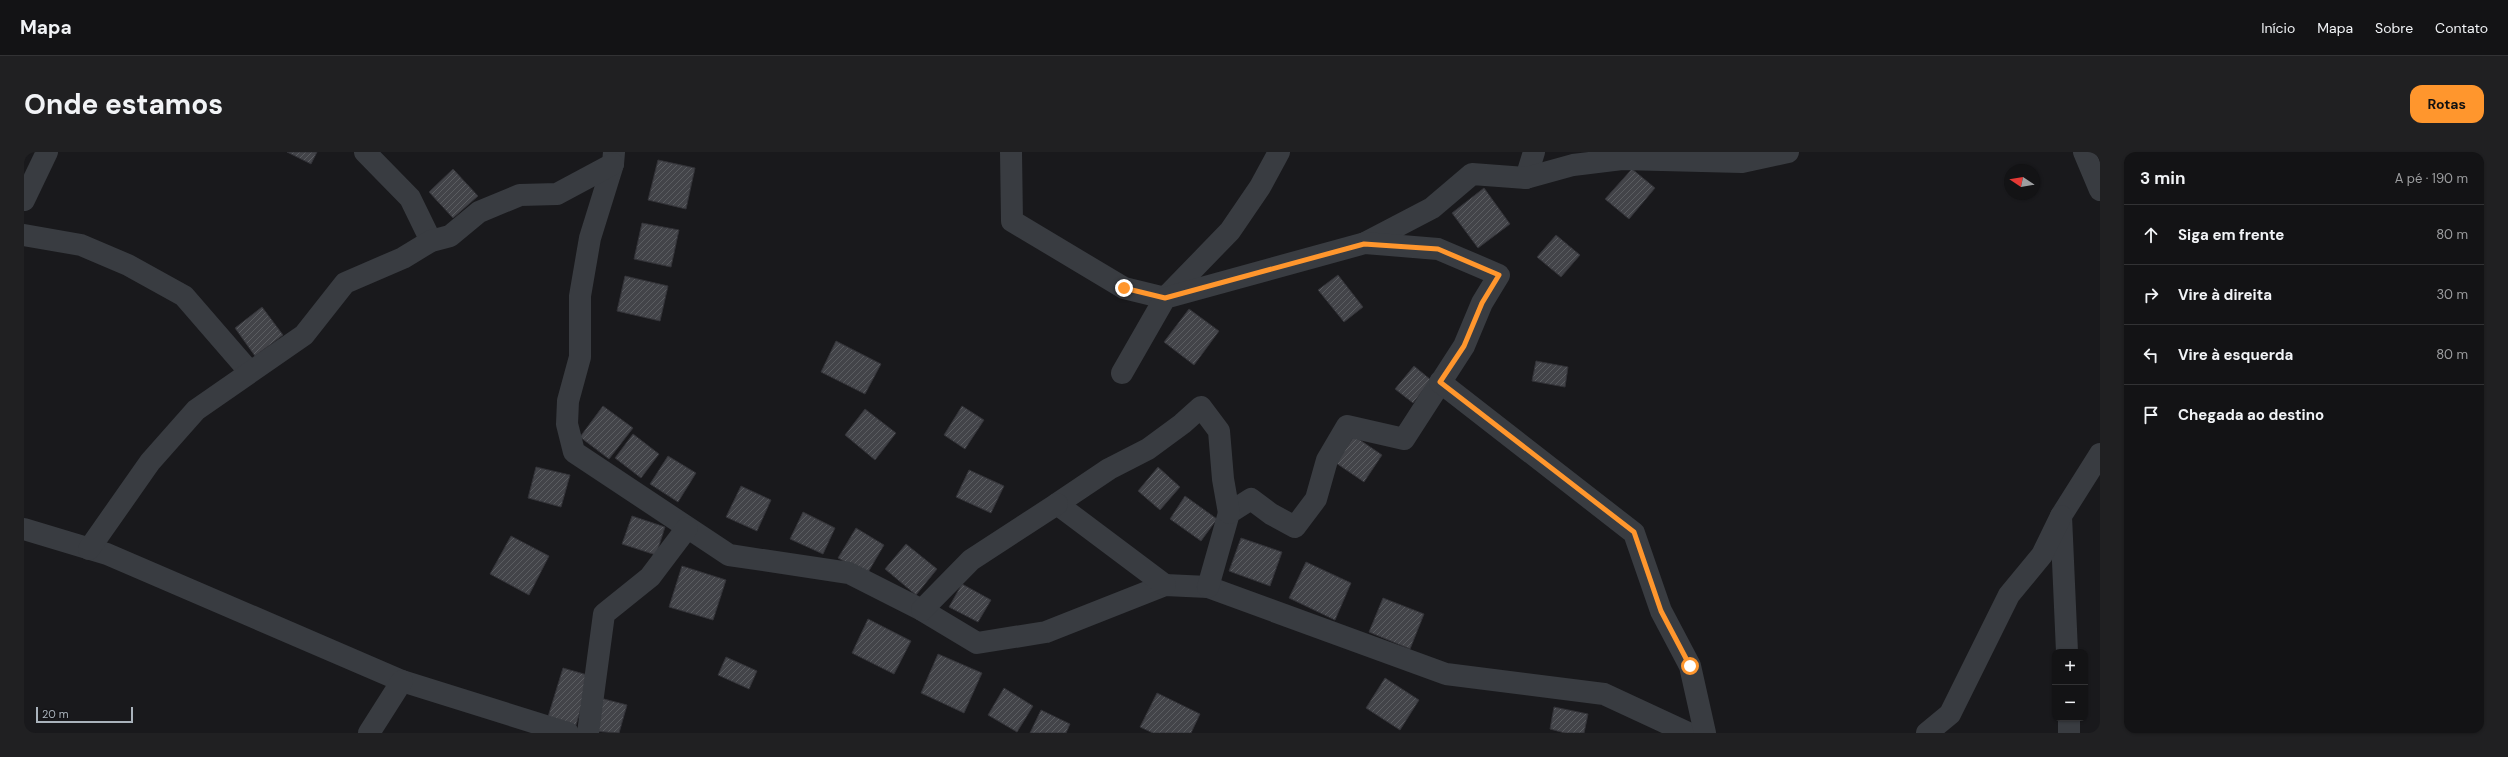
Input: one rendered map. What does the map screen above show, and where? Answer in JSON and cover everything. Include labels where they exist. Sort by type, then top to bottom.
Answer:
[{"type":"street","points":[[24,200],[47,152]]},
{"type":"street","points":[[364,152],[410,198],[431,241]]},
{"type":"street","points":[[1011,152],[1012,221],[1124,288],[1165,298],[1364,244],[1432,208],[1472,174],[1526,178],[1573,165],[1624,156],[1742,162],[1788,152]]},
{"type":"street","points":[[1122,373],[1165,298],[1230,231],[1260,187],[1279,152]]},
{"type":"street","points":[[1526,178],[1534,152]]},
{"type":"street","points":[[2084,152],[2100,190]]},
{"type":"street","points":[[89,549],[150,462],[196,410],[249,371],[304,335],[345,284],[403,258],[431,241],[450,236],[479,212],[520,195],[557,194],[613,158]]},
{"type":"street","points":[[613,158],[590,238],[580,296],[580,357],[568,401],[567,424],[574,452],[729,556],[849,573],[922,610],[977,642],[1046,632],[1165,585],[1208,587],[1446,674],[1604,694],[1688,733]]},
{"type":"street","points":[[24,235],[80,245],[128,265],[184,296],[249,371]]},
{"type":"street","points":[[1229,513],[1251,499],[1271,514],[1296,527],[1316,499],[1327,460],[1347,426],[1404,439],[1464,346],[1482,303],[1499,275],[1438,249],[1364,244]]},
{"type":"street","points":[[1440,382],[1634,532],[1661,611],[1690,666],[1705,733]]},
{"type":"street","points":[[922,610],[970,560],[1109,469],[1148,449],[1182,424],[1201,407],[1219,431],[1223,479],[1229,513],[1208,587]]},
{"type":"street","points":[[1926,733],[1950,714],[2010,595],[2042,555],[2061,516],[2100,454]]},
{"type":"street","points":[[1057,504],[1165,585]]},
{"type":"street","points":[[2061,516],[2067,649]]},
{"type":"street","points":[[588,733],[604,614],[650,577],[687,528]]},
{"type":"street","points":[[24,529],[107,554],[402,681],[568,733]]},
{"type":"street","points":[[369,733],[402,681]]},
{"type":"street","points":[[2069,721],[2069,733]]},
{"type":"building","points":[[287,152],[317,152],[311,164]]},
{"type":"building","points":[[658,160],[695,168],[686,209],[648,200]]},
{"type":"building","points":[[453,169],[478,196],[453,218],[429,192]]},
{"type":"building","points":[[1632,169],[1655,188],[1629,219],[1605,199]]},
{"type":"building","points":[[1484,188],[1510,224],[1478,248],[1452,213]]},
{"type":"building","points":[[642,223],[679,230],[671,267],[634,259]]},
{"type":"building","points":[[1556,235],[1580,255],[1561,277],[1537,257]]},
{"type":"building","points":[[1338,275],[1363,307],[1344,322],[1318,290]]},
{"type":"building","points":[[625,276],[668,286],[660,321],[617,311]]},
{"type":"building","points":[[262,307],[283,335],[255,356],[235,328]]},
{"type":"building","points":[[1189,309],[1219,331],[1194,365],[1164,342]]},
{"type":"building","points":[[836,341],[881,364],[865,394],[821,372]]},
{"type":"building","points":[[1536,361],[1568,367],[1565,387],[1532,381]]},
{"type":"building","points":[[1414,366],[1431,380],[1413,403],[1395,389]]},
{"type":"building","points":[[603,406],[633,428],[609,459],[580,437]]},
{"type":"building","points":[[962,406],[984,420],[965,449],[944,435]]},
{"type":"building","points":[[865,409],[896,433],[875,460],[845,435]]},
{"type":"building","points":[[633,434],[659,454],[641,478],[615,458]]},
{"type":"building","points":[[1354,436],[1382,455],[1364,482],[1336,463]]},
{"type":"building","points":[[668,456],[696,473],[678,502],[650,484]]},
{"type":"building","points":[[536,467],[570,475],[561,507],[528,498]]},
{"type":"building","points":[[1158,467],[1180,487],[1160,510],[1138,491]]},
{"type":"building","points":[[969,470],[1004,486],[991,513],[956,497]]},
{"type":"building","points":[[741,486],[771,500],[757,531],[726,517]]},
{"type":"building","points":[[1185,496],[1217,519],[1201,541],[1170,519]]},
{"type":"building","points":[[803,512],[835,528],[823,554],[790,539]]},
{"type":"building","points":[[632,516],[665,527],[656,555],[622,544]]},
{"type":"building","points":[[856,528],[884,545],[867,574],[838,558]]},
{"type":"building","points":[[511,536],[549,556],[529,595],[490,574]]},
{"type":"building","points":[[1241,538],[1282,552],[1270,586],[1229,571]]},
{"type":"building","points":[[906,544],[937,569],[916,595],[885,569]]},
{"type":"building","points":[[1306,562],[1351,583],[1335,620],[1289,598]]},
{"type":"building","points":[[682,566],[726,580],[713,620],[669,607]]},
{"type":"building","points":[[962,584],[991,600],[978,622],[949,607]]},
{"type":"building","points":[[1383,598],[1424,614],[1410,649],[1369,632]]},
{"type":"building","points":[[868,619],[911,641],[894,674],[852,653]]},
{"type":"building","points":[[938,654],[982,673],[964,713],[921,693]]},
{"type":"building","points":[[726,657],[757,671],[749,689],[718,675]]},
{"type":"building","points":[[563,668],[591,676],[575,728],[547,720]]},
{"type":"building","points":[[1385,678],[1419,700],[1400,730],[1366,708]]},
{"type":"building","points":[[1004,688],[1033,706],[1017,732],[988,715]]},
{"type":"building","points":[[1157,693],[1200,714],[1191,733],[1153,733],[1140,727]]},
{"type":"building","points":[[600,698],[627,705],[619,733],[592,731]]},
{"type":"building","points":[[1554,707],[1588,714],[1584,733],[1565,733],[1550,729]]},
{"type":"building","points":[[1041,710],[1070,724],[1066,733],[1030,733]]},
{"type":"route","points":[[1124,288],[1165,298],[1364,244],[1438,249],[1499,275],[1482,303],[1464,346],[1440,382],[1634,532],[1661,611],[1690,666]]}]
